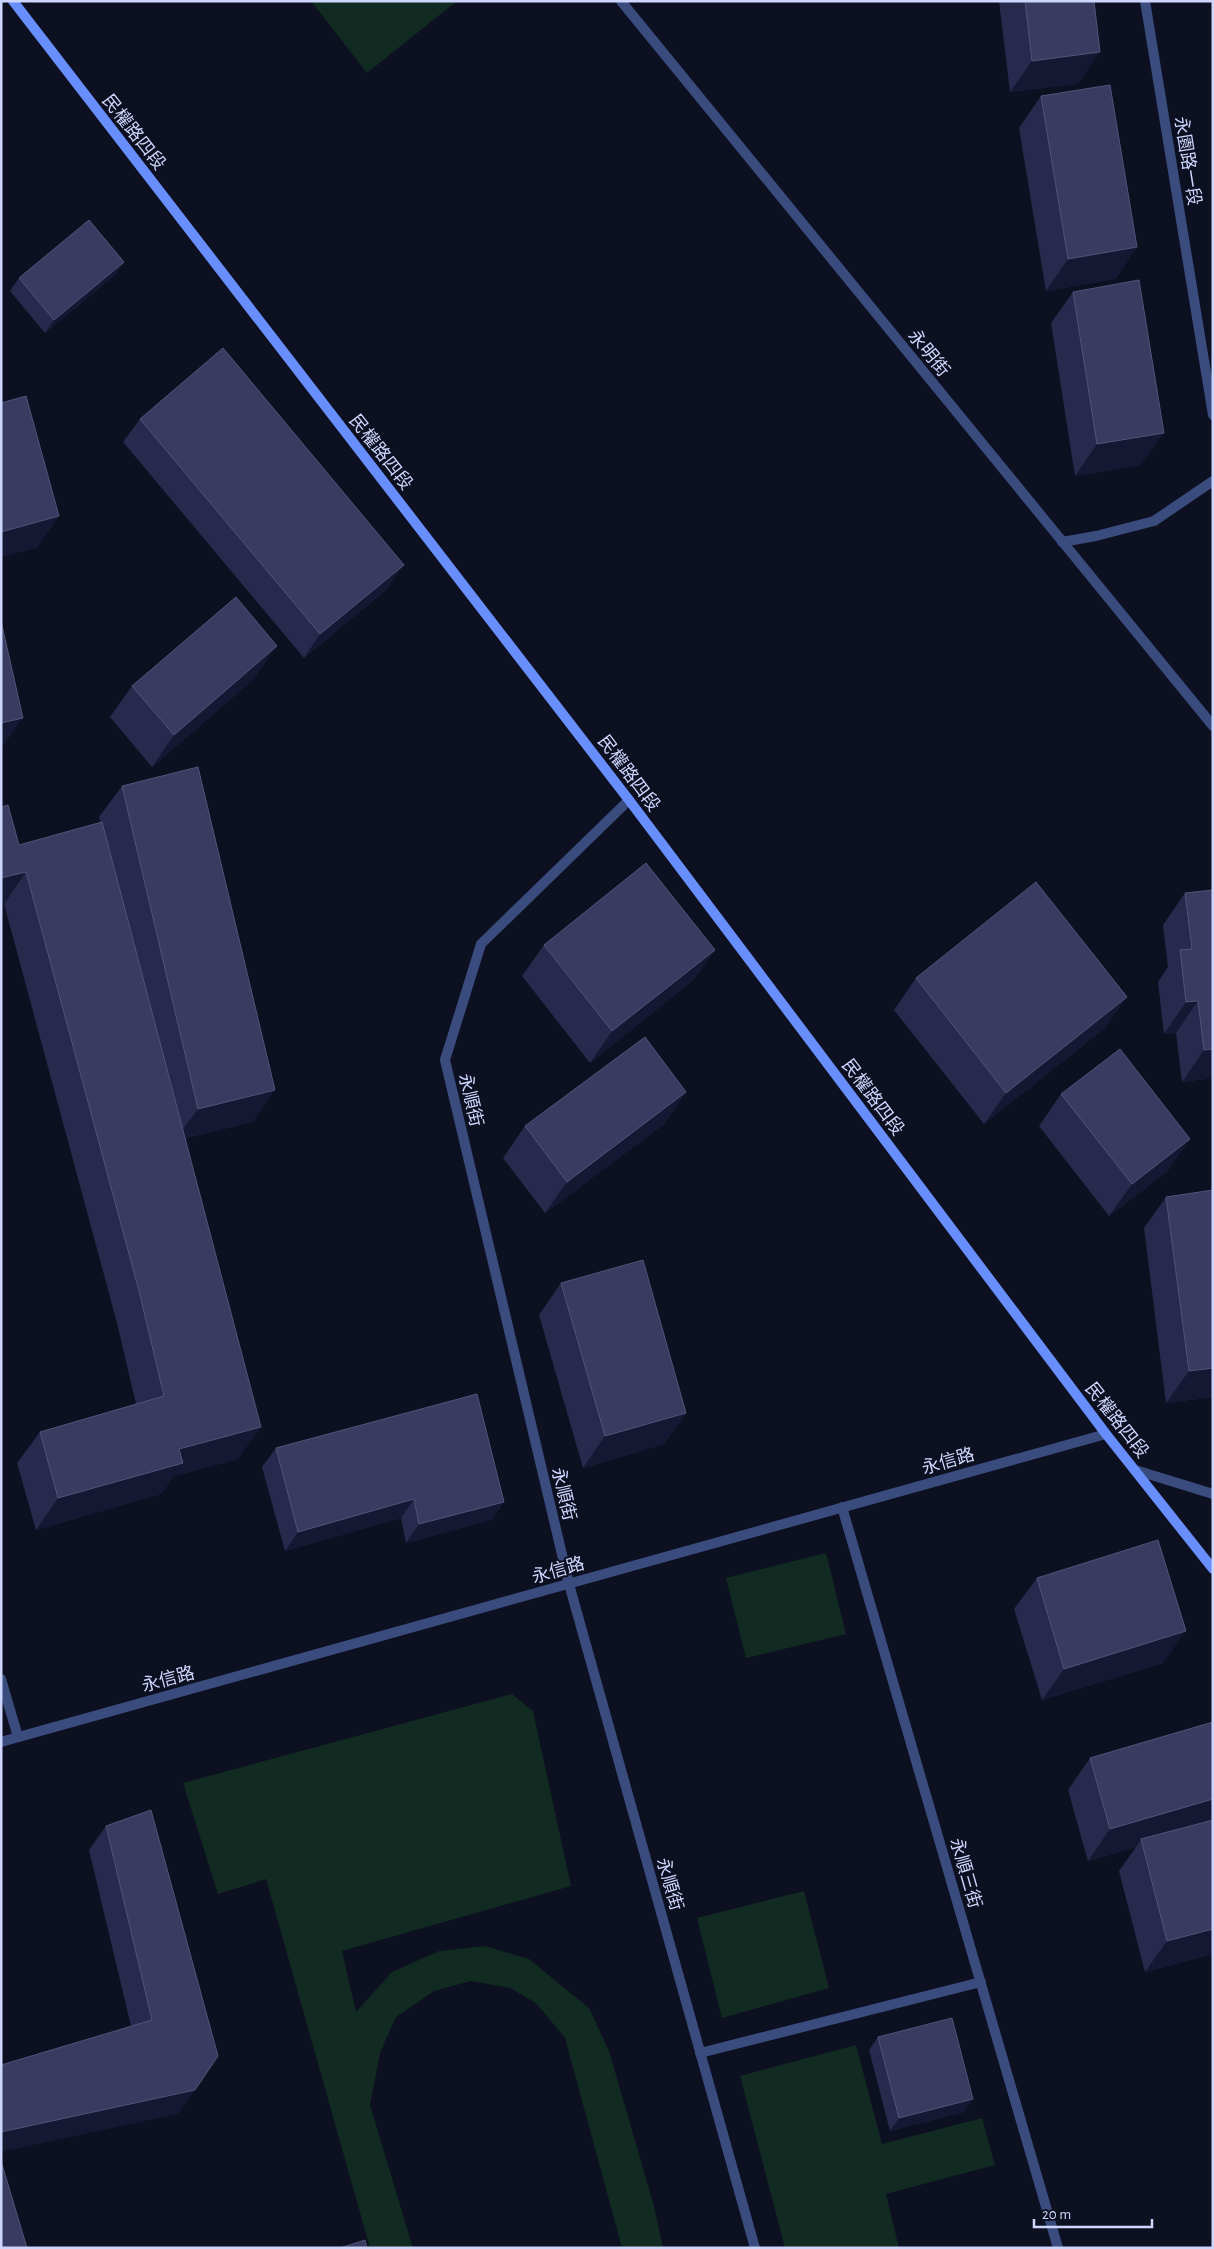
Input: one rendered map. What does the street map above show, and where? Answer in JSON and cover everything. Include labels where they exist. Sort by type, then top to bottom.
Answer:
[{"type":"street","name":"民權路四段","points":[[13,1],[629,800],[1106,1434],[1213,1569]]},
{"type":"street","name":"永明街","points":[[621,1],[1213,726]]},
{"type":"street","name":"永園路一段","points":[[1145,1],[1213,415]]},
{"type":"street","points":[[1062,542],[1096,536],[1154,521],[1213,481]]},
{"type":"street","name":"永順街","points":[[629,800],[481,944],[445,1060],[569,1584],[755,2248]]},
{"type":"street","name":"永信路","points":[[1,1742],[1106,1434]]},
{"type":"street","points":[[1135,1470],[1213,1494]]},
{"type":"street","name":"永順三街","points":[[842,1507],[1058,2248]]},
{"type":"street","points":[[1,1679],[18,1737]]},
{"type":"street","points":[[700,2053],[981,1982]]},
{"type":"green space","points":[[311,1],[457,1],[367,73]]},
{"type":"green space","points":[[826,1553],[846,1634],[746,1658],[726,1578]]},
{"type":"green space","points":[[512,1694],[533,1711],[571,1886],[342,1951],[356,2012],[392,1972],[439,1951],[485,1946],[529,1959],[589,2008],[609,2051],[654,2206],[663,2248],[622,2248],[565,2038],[536,2003],[510,1988],[471,1981],[434,1991],[396,2017],[380,2053],[370,2105],[413,2248],[370,2248],[266,1879],[218,1894],[183,1783]]},
{"type":"green space","points":[[804,1891],[829,1988],[722,2018],[697,1918]]},
{"type":"green space","points":[[856,2045],[882,2144],[982,2118],[995,2165],[886,2194],[899,2248],[785,2248],[740,2076]]},
{"type":"building","points":[[1025,1],[1094,1],[1100,52],[1032,61]]},
{"type":"building","points":[[1110,85],[1137,247],[1068,259],[1041,96]]},
{"type":"building","points":[[89,220],[124,262],[54,320],[19,278]]},
{"type":"building","points":[[1139,280],[1164,433],[1097,444],[1073,292]]},
{"type":"building","points":[[223,348],[404,565],[320,634],[140,419]]},
{"type":"building","points":[[26,396],[59,516],[1,532],[1,403]]},
{"type":"building","points":[[236,597],[277,646],[174,735],[132,686]]},
{"type":"building","points":[[1,621],[23,718],[1,723]]},
{"type":"building","points":[[198,767],[275,1090],[198,1109],[122,786]]},
{"type":"building","points":[[8,805],[19,845],[102,822],[261,1427],[179,1449],[183,1463],[58,1498],[40,1432],[164,1396],[139,1291],[26,872],[1,878],[1,807]]},
{"type":"building","points":[[646,863],[715,950],[612,1031],[544,945]]},
{"type":"building","points":[[1036,882],[1127,997],[1006,1093],[916,978]]},
{"type":"building","points":[[1213,890],[1213,1049],[1204,1050],[1198,1001],[1186,1002],[1180,950],[1192,949],[1185,893]]},
{"type":"building","points":[[645,1037],[686,1092],[567,1182],[525,1126]]},
{"type":"building","points":[[1120,1049],[1190,1139],[1132,1184],[1061,1094]]},
{"type":"building","points":[[1213,1190],[1213,1368],[1189,1371],[1166,1197]]},
{"type":"building","points":[[643,1260],[686,1413],[605,1436],[561,1283]]},
{"type":"building","points":[[477,1394],[504,1502],[419,1524],[414,1499],[298,1532],[276,1448]]},
{"type":"building","points":[[1158,1540],[1186,1631],[1064,1669],[1037,1578]]},
{"type":"building","points":[[1213,1722],[1213,1799],[1110,1829],[1090,1758]]},
{"type":"building","points":[[151,1810],[218,2056],[195,2090],[1,2132],[1,2065],[152,2020],[106,1826]]},
{"type":"building","points":[[1213,1820],[1213,1929],[1167,1941],[1141,1839]]},
{"type":"building","points":[[952,2018],[973,2099],[899,2118],[878,2037]]},
{"type":"building","points":[[1,2161],[27,2248],[1,2248]]},
{"type":"building","points":[[365,2240],[367,2248],[340,2248]]}]
